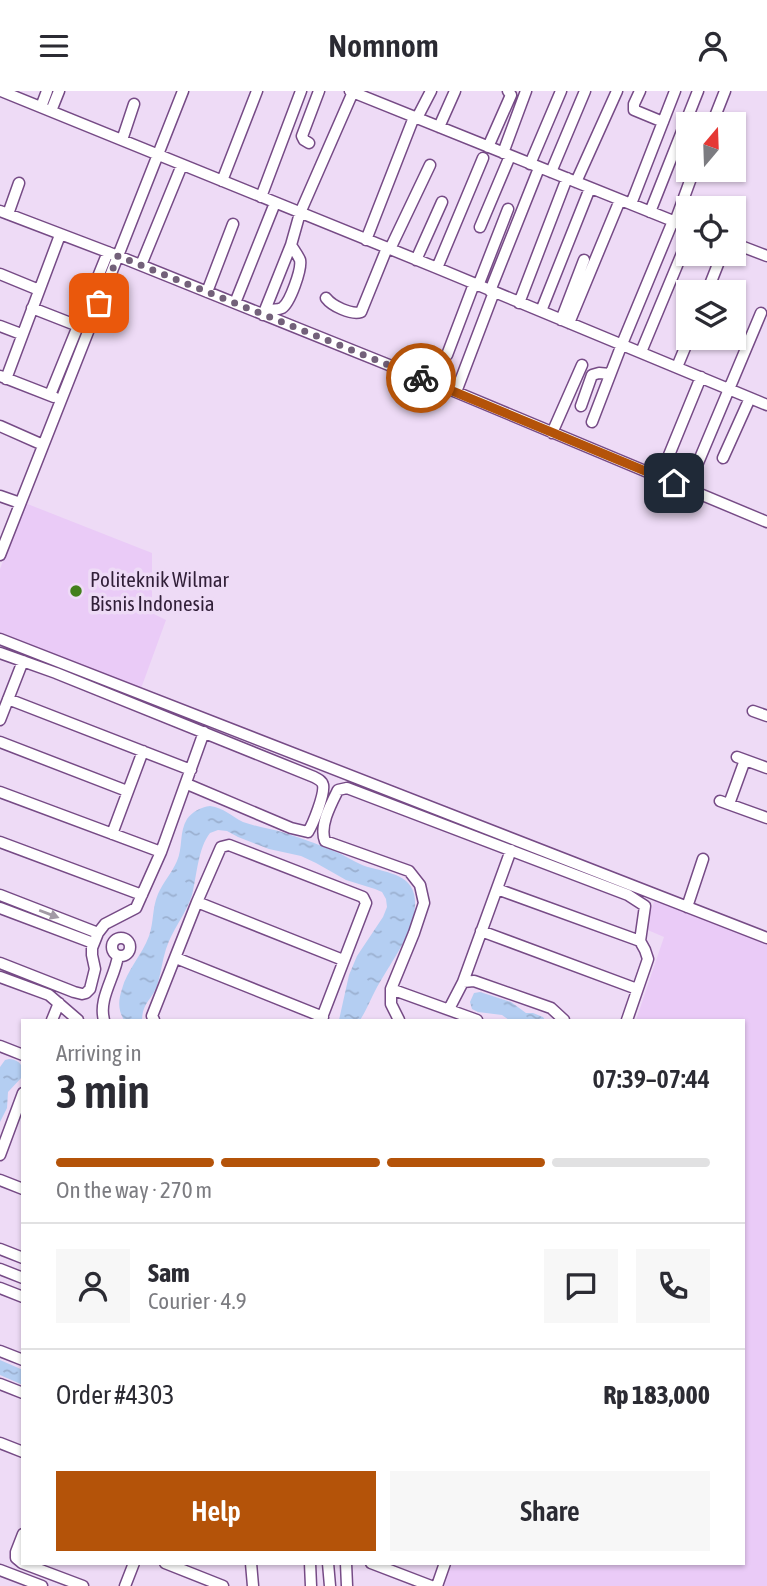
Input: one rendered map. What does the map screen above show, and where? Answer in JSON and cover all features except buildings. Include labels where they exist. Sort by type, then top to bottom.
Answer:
[{"type":"street","points":[[1,91],[13,93],[46,109],[767,405]]},
{"type":"street","points":[[46,109],[47,91]]},
{"type":"street","points":[[46,109],[59,91]]},
{"type":"street","points":[[50,395],[78,326],[158,155],[183,91]]},
{"type":"street","points":[[222,181],[257,91]]},
{"type":"street","points":[[261,197],[301,91]]},
{"type":"street","points":[[309,143],[302,138],[302,132],[319,91]]},
{"type":"street","points":[[366,240],[416,118],[431,91]]},
{"type":"street","points":[[439,127],[455,91]]},
{"type":"street","points":[[488,147],[512,95],[508,91]]},
{"type":"street","points":[[480,227],[526,91]]},
{"type":"street","points":[[456,392],[561,91]]},
{"type":"street","points":[[551,171],[585,91]]},
{"type":"street","points":[[520,303],[572,180],[617,91]]},
{"type":"street","points":[[640,91],[635,110],[663,122]]},
{"type":"street","points":[[631,204],[675,91]]},
{"type":"street","points":[[650,212],[698,91]]},
{"type":"street","points":[[717,112],[725,91]]},
{"type":"street","points":[[264,313],[291,245],[300,213],[351,92],[674,222]]},
{"type":"street","points":[[122,140],[134,104]]},
{"type":"street","points":[[437,268],[483,158]]},
{"type":"street","points":[[141,265],[182,165]]},
{"type":"street","points":[[326,298],[331,304],[355,313],[361,312],[388,249],[430,165]]},
{"type":"street","points":[[592,422],[689,182]]},
{"type":"street","points":[[19,183],[4,213],[264,313],[767,521]]},
{"type":"street","points":[[541,311],[590,188]]},
{"type":"street","points":[[565,321],[621,200]]},
{"type":"street","points":[[416,260],[442,202]]},
{"type":"street","points":[[236,303],[275,203]]},
{"type":"street","points":[[447,355],[508,209]]},
{"type":"street","points":[[207,292],[233,224]]},
{"type":"street","points":[[60,235],[3,378],[61,400]]},
{"type":"street","points":[[264,313],[281,309],[291,293],[300,261],[291,245]]},
{"type":"street","points":[[746,248],[767,255]]},
{"type":"street","points":[[0,555],[61,400],[113,254]]},
{"type":"street","points":[[565,321],[584,260]]},
{"type":"street","points":[[642,352],[677,266]]},
{"type":"street","points":[[0,274],[39,290]]},
{"type":"street","points":[[32,308],[78,326]]},
{"type":"street","points":[[687,489],[761,313]]},
{"type":"street","points":[[0,326],[21,334]]},
{"type":"street","points":[[677,367],[684,350]]},
{"type":"street","points":[[552,433],[582,365]]},
{"type":"street","points":[[581,406],[591,376],[599,373],[610,375]]},
{"type":"street","points":[[660,477],[701,377]]},
{"type":"street","points":[[723,458],[750,398]]},
{"type":"street","points":[[0,426],[44,445]]},
{"type":"street","points":[[0,496],[20,503]]},
{"type":"street","points":[[0,639],[767,938]]},
{"type":"street","points":[[0,653],[205,732],[314,777],[321,781],[323,786],[317,812],[308,832],[302,832],[187,784]]},
{"type":"street","points":[[0,720],[23,661]]},
{"type":"street","points":[[8,699],[191,770]]},
{"type":"street","points":[[753,711],[767,716]]},
{"type":"street","points":[[0,963],[82,994],[90,989],[95,969],[92,955],[96,937],[105,924],[136,908],[161,852],[205,732]]},
{"type":"street","points":[[0,742],[127,791]]},
{"type":"street","points":[[111,834],[144,751]]},
{"type":"street","points":[[767,768],[741,759],[724,802],[767,818]]},
{"type":"street","points":[[398,1019],[391,1004],[391,989],[424,903],[420,885],[409,871],[325,841],[322,834],[324,826],[338,790],[347,788],[628,895],[645,906],[640,941],[648,959],[627,1019]]},
{"type":"street","points":[[0,792],[161,852]]},
{"type":"street","points":[[0,842],[142,895]]},
{"type":"street","points":[[154,1019],[152,1016],[197,902],[221,848],[229,845],[359,895],[366,903],[322,1018],[176,958]]},
{"type":"street","points":[[449,1009],[463,982],[511,851]]},
{"type":"street","points":[[687,907],[703,859]]},
{"type":"street","points":[[497,889],[640,941]]},
{"type":"street","points":[[0,895],[96,937]]},
{"type":"street","points":[[197,902],[343,960]]},
{"type":"street","points":[[0,908],[112,942]]},
{"type":"street","points":[[481,931],[637,989]]},
{"type":"street","points":[[112,942],[123,937],[130,944],[128,953],[118,956]]},
{"type":"street","points":[[112,942],[112,950],[118,956]]},
{"type":"street","points":[[104,1019],[103,1004],[118,956]]},
{"type":"street","points":[[0,977],[49,995],[77,1019]]},
{"type":"street","points":[[463,982],[474,981],[539,1004],[551,1009],[563,1019]]},
{"type":"street","points":[[391,989],[474,1019]]},
{"type":"street","points":[[52,1019],[59,1003]]},
{"type":"street","points":[[0,1046],[21,1054]]},
{"type":"street","points":[[0,1155],[21,1098]]},
{"type":"street","points":[[0,1180],[21,1188]]},
{"type":"street","points":[[0,1249],[21,1257]]},
{"type":"street","points":[[0,1269],[21,1277]]},
{"type":"street","points":[[0,1288],[21,1296]]},
{"type":"street","points":[[0,1351],[21,1359]]},
{"type":"street","points":[[0,1384],[21,1392]]},
{"type":"street","points":[[0,1443],[21,1451]]},
{"type":"street","points":[[21,1539],[16,1558],[21,1562]]},
{"type":"street","points":[[27,1565],[83,1586]]},
{"type":"street","points":[[125,1586],[133,1565]]},
{"type":"street","points":[[170,1565],[223,1586]]},
{"type":"street","points":[[251,1565],[253,1586]]},
{"type":"street","points":[[310,1565],[311,1586]]},
{"type":"street","points":[[328,1565],[330,1586]]},
{"type":"street","points":[[346,1565],[347,1586]]},
{"type":"street","points":[[376,1565],[431,1586]]},
{"type":"street","points":[[437,1586],[444,1565]]},
{"type":"street","points":[[0,1570],[42,1586]]},
{"type":"shaded area","name":"Politeknik Wilmar Bisnis Indonesia","points":[[25,503],[152,553],[152,613],[166,620],[139,694],[0,638],[0,569]]},
{"type":"shaded area","points":[[655,900],[767,944],[767,1586],[444,1586],[451,1565],[745,1565],[745,1019],[636,1019],[664,937],[643,928]]},
{"type":"water","points":[[203,807],[215,807],[243,822],[299,838],[367,867],[392,873],[411,886],[415,905],[410,928],[361,1019],[339,1019],[349,975],[357,956],[387,907],[382,892],[346,880],[301,856],[269,849],[227,831],[218,830],[210,833],[203,846],[192,895],[169,942],[157,986],[146,1005],[142,1019],[124,1019],[119,1005],[127,975],[149,936],[156,899],[177,861],[187,819]]},
{"type":"water","points":[[480,992],[511,1002],[526,1013],[533,1013],[544,1019],[508,1019],[502,1015],[478,1012],[472,1009],[470,1002],[474,993]]},
{"type":"water","points":[[5,1060],[20,1064],[21,1078],[8,1092],[7,1108],[0,1122],[0,1067]]},
{"type":"water","points":[[0,1360],[21,1369],[21,1384],[0,1375]]},
{"type":"way so far","points":[[99,303],[118,256],[421,378]]},
{"type":"place","name":"Politeknik Wilmar Bisnis Indonesia","points":[[76,591]]},
{"type":"route","points":[[421,378],[674,483]]}]
